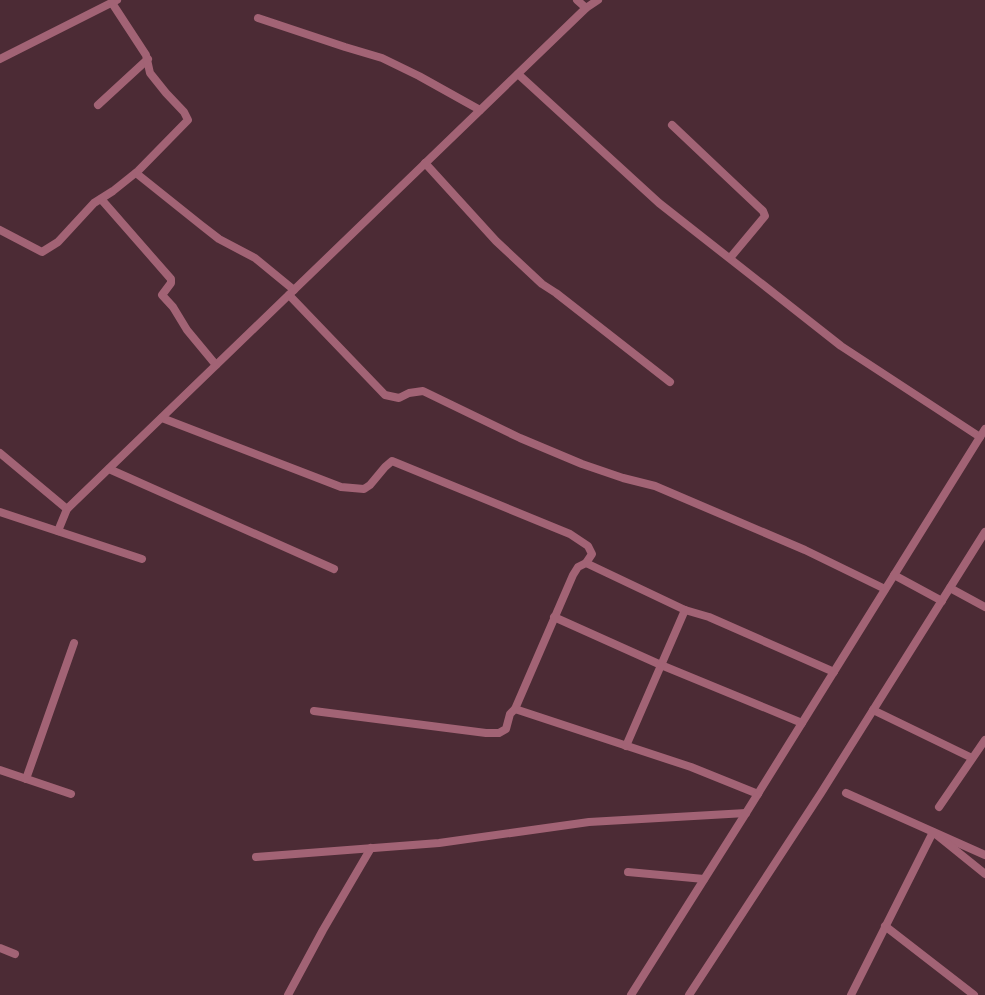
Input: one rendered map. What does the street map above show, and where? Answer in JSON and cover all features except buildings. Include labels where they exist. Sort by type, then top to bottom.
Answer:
[{"type":"street","points":[[577,0],[586,8]]},
{"type":"street","points":[[58,531],[67,509],[586,8],[598,0]]},
{"type":"street","points":[[0,59],[115,2],[148,59],[150,73],[184,112],[188,120],[136,173],[113,191],[94,203],[58,242],[42,252],[0,230]]},
{"type":"street","points":[[258,18],[382,58],[419,76],[480,110]]},
{"type":"street","points":[[98,105],[148,59]]},
{"type":"street","points":[[518,74],[659,203],[841,346],[980,437]]},
{"type":"street","points":[[672,125],[763,211],[765,216],[730,258]]},
{"type":"street","points":[[425,163],[496,241],[542,284],[556,293],[670,382]]},
{"type":"street","points":[[136,173],[219,238],[255,258],[291,292],[385,395],[399,398],[408,393],[424,391],[499,428],[582,464],[623,478],[655,486],[806,550],[886,589]]},
{"type":"street","points":[[101,199],[171,279],[171,283],[162,295],[173,307],[187,330],[216,365]]},
{"type":"street","points":[[162,418],[341,487],[364,489],[370,486],[385,467],[392,461],[570,534],[588,546],[592,554],[586,563],[578,567],[573,575],[515,709],[510,714],[506,729],[499,733],[486,733],[314,711]]},
{"type":"street","points":[[631,995],[886,589],[985,428]]},
{"type":"street","points":[[0,453],[67,509]]},
{"type":"street","points":[[109,469],[334,569]]},
{"type":"street","points":[[0,512],[142,559]]},
{"type":"street","points":[[689,995],[821,793],[985,532]]},
{"type":"street","points":[[586,563],[684,610],[709,617],[834,672]]},
{"type":"street","points":[[894,575],[942,601]]},
{"type":"street","points":[[950,588],[985,607]]},
{"type":"street","points":[[626,746],[684,610]]},
{"type":"street","points":[[554,617],[661,665],[802,723]]},
{"type":"street","points":[[26,779],[74,643]]},
{"type":"street","points":[[515,709],[691,767],[758,794]]},
{"type":"street","points":[[873,710],[972,758]]},
{"type":"street","points":[[939,807],[985,740]]},
{"type":"street","points":[[0,770],[71,794]]},
{"type":"street","points":[[846,793],[985,855]]},
{"type":"street","points":[[256,857],[439,843],[589,822],[746,813]]},
{"type":"street","points":[[933,832],[985,874]]},
{"type":"street","points":[[851,995],[933,832]]},
{"type":"street","points":[[288,995],[323,930],[371,848]]},
{"type":"street","points":[[628,872],[704,879]]},
{"type":"street","points":[[885,926],[974,995]]},
{"type":"street","points":[[0,948],[15,954]]}]
